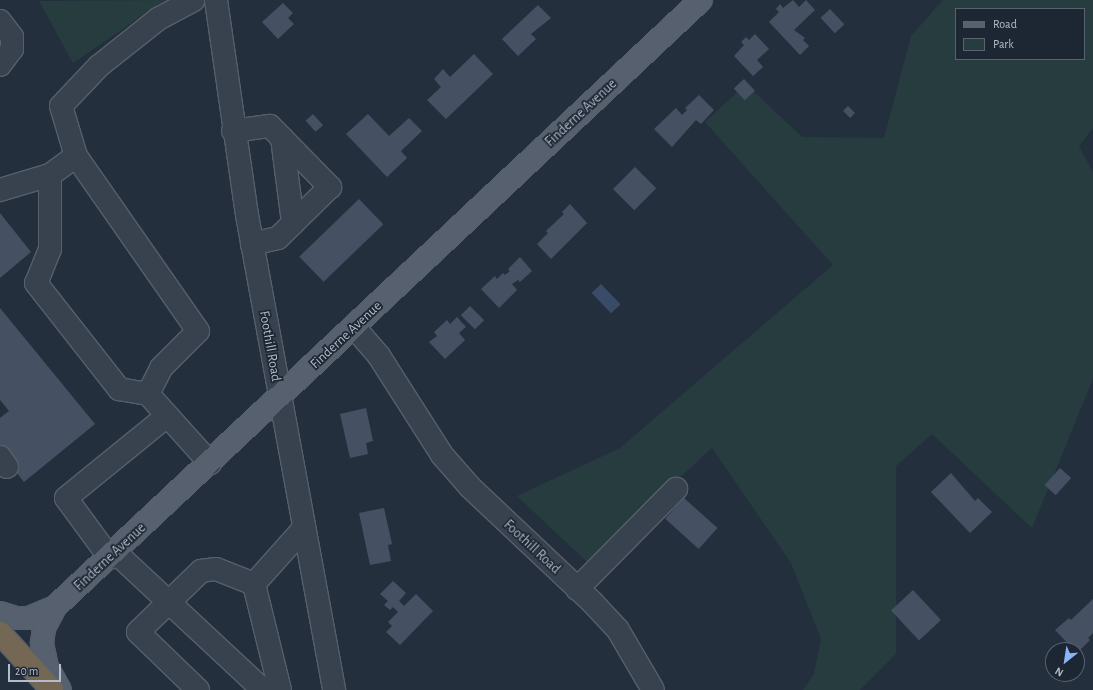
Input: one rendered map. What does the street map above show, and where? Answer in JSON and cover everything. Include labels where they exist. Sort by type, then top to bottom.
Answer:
[{"type":"highway","points":[[0,633],[52,690]]},
{"type":"main road","name":"Finderne Avenue","points":[[60,690],[47,667],[42,643],[44,628],[55,607],[701,0]]},
{"type":"main road","points":[[0,613],[16,618],[29,618],[55,607]]},
{"type":"street","points":[[148,394],[161,368],[198,331],[76,156],[61,106],[99,66],[158,19],[194,0]]},
{"type":"street","name":"Foothill Road","points":[[216,0],[233,131],[252,244],[334,690]]},
{"type":"street","points":[[0,21],[12,37],[12,49],[0,65]]},
{"type":"street","points":[[233,131],[270,126],[330,187],[278,238],[252,244]]},
{"type":"street","points":[[282,138],[293,223]]},
{"type":"street","points":[[0,190],[50,175],[76,156]]},
{"type":"street","points":[[50,175],[50,249],[36,283],[119,389],[148,394],[210,463]]},
{"type":"street","points":[[51,220],[67,244]]},
{"type":"street","name":"Foothill Road","points":[[354,326],[379,356],[419,422],[465,482],[618,630],[653,690]]},
{"type":"street","points":[[167,416],[66,498],[112,555],[170,602],[263,690]]},
{"type":"street","points":[[577,589],[676,489]]},
{"type":"street","points":[[254,584],[304,528]]},
{"type":"street","points":[[198,690],[138,632],[201,570],[208,568],[254,584]]},
{"type":"street","points":[[254,584],[280,690]]},
{"type":"green space","points":[[170,0],[162,2],[73,63],[39,1]]},
{"type":"green space","points":[[943,0],[1093,0],[1093,128],[1079,146],[1093,172],[1093,379],[1032,528],[932,434],[896,466],[896,654],[860,690],[803,690],[814,674],[821,639],[791,563],[712,448],[587,562],[517,496],[620,448],[833,265],[705,122],[746,84],[802,137],[884,138],[911,36]]},
{"type":"water","points":[[601,284],[620,304],[611,313],[592,293]]},
{"type":"building","points":[[793,0],[799,7],[806,0],[815,10],[794,30],[805,38],[803,40],[809,46],[800,55],[769,22],[779,12],[776,9],[780,4],[783,8]]},
{"type":"building","points":[[283,3],[293,13],[288,18],[294,24],[278,39],[262,22]]},
{"type":"building","points":[[538,5],[551,18],[531,34],[536,39],[518,56],[502,39]]},
{"type":"building","points":[[830,9],[844,24],[835,33],[820,18]]},
{"type":"building","points":[[755,34],[769,49],[757,60],[763,67],[753,76],[734,56],[744,45],[741,42],[746,37],[749,40]]},
{"type":"building","points":[[474,54],[493,74],[446,119],[427,100],[441,87],[434,79],[443,69],[450,77]]},
{"type":"building","points":[[744,79],[755,91],[745,100],[734,89]]},
{"type":"building","points":[[699,95],[714,110],[701,124],[696,120],[672,147],[654,129],[676,108],[682,115],[687,110],[685,108]]},
{"type":"building","points":[[848,106],[855,113],[850,118],[843,111]]},
{"type":"building","points":[[313,114],[323,125],[316,132],[306,121]]},
{"type":"building","points":[[368,114],[389,136],[409,118],[422,131],[401,151],[407,158],[387,177],[346,134]]},
{"type":"building","points":[[635,167],[656,188],[634,210],[613,189]]},
{"type":"building","points":[[359,199],[383,224],[324,282],[299,257]]},
{"type":"building","points":[[570,204],[587,223],[551,259],[537,244],[548,233],[546,231],[564,214],[562,212]]},
{"type":"building","points":[[0,213],[31,252],[0,278]]},
{"type":"building","points":[[520,257],[532,271],[520,282],[518,280],[512,284],[517,290],[499,308],[481,289],[495,276],[497,279],[503,273],[505,275],[510,271],[508,269]]},
{"type":"building","points":[[470,306],[484,320],[475,329],[461,315]]},
{"type":"building","points":[[0,308],[95,424],[24,482],[0,452],[0,418],[9,411],[0,400]]},
{"type":"building","points":[[457,317],[466,327],[459,333],[465,340],[445,359],[429,342],[437,336],[434,332],[447,320],[450,324]]},
{"type":"building","points":[[366,408],[373,441],[366,443],[368,454],[350,458],[340,414]]},
{"type":"building","points":[[1060,468],[1071,478],[1056,495],[1045,485]]},
{"type":"building","points":[[951,473],[975,501],[978,498],[992,512],[970,533],[931,492]]},
{"type":"building","points":[[684,498],[717,528],[699,549],[665,519]]},
{"type":"building","points":[[384,508],[392,544],[388,545],[391,561],[370,565],[359,513]]},
{"type":"building","points":[[393,581],[406,593],[399,601],[404,606],[416,594],[433,611],[400,645],[386,632],[392,626],[388,622],[398,612],[393,607],[390,610],[384,605],[388,601],[380,594]]},
{"type":"building","points":[[913,590],[941,620],[919,640],[891,610]]},
{"type":"building","points":[[1093,599],[1093,633],[1088,638],[1090,640],[1085,645],[1085,642],[1066,642],[1055,630],[1069,618],[1071,620]]}]
